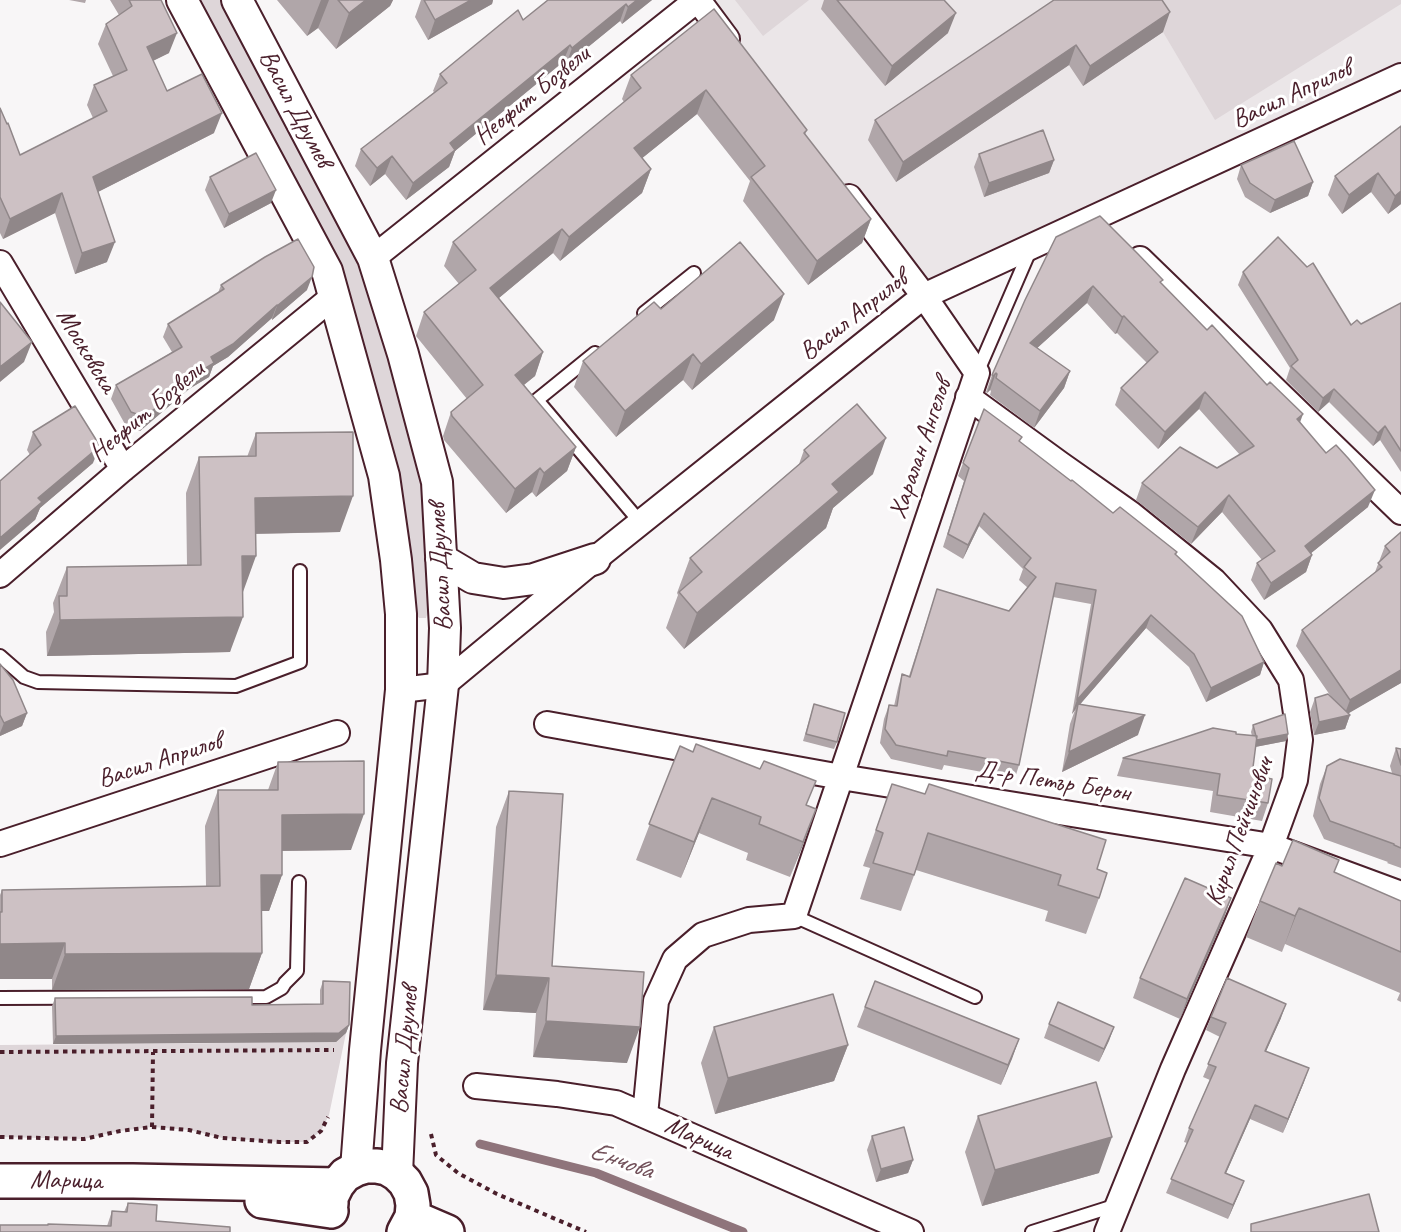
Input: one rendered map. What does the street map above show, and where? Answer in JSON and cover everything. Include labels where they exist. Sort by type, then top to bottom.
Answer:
[{"type":"main road","name":"Марица","points":[[0,1181],[133,1181],[340,1199],[366,1166],[387,1168],[397,1174]]},
{"type":"main road","points":[[397,1174],[411,1193],[413,1205],[408,1224],[447,1232]]},
{"type":"street","name":"Васил Друмев","points":[[182,0],[327,271],[384,476],[396,560],[401,614],[401,690],[360,1116],[340,1199]]},
{"type":"street","name":"Васил Друмев","points":[[237,0],[374,258],[403,354],[437,482],[445,628],[443,685],[402,1063],[397,1174]]},
{"type":"street","name":"Неофит Бозвели","points":[[374,258],[697,0]]},
{"type":"street","points":[[697,0],[740,56]]},
{"type":"street","name":"Васил Априлов","points":[[443,685],[640,522],[924,296],[1033,245],[1110,230],[1401,76]]},
{"type":"street","name":"Харалан Ангелов","points":[[794,916],[976,373],[924,296],[832,176]]},
{"type":"street","points":[[1110,230],[1401,512]]},
{"type":"street","name":"Московска","points":[[0,263],[123,468]]},
{"type":"street","name":"Неофит Бозвели","points":[[0,575],[123,468],[334,296]]},
{"type":"street","name":"Кирил Пейчинович","points":[[968,397],[1131,514],[1214,581],[1260,630],[1291,680],[1300,740],[1295,780],[1270,846],[1173,1069],[1107,1232]]},
{"type":"street","points":[[441,560],[473,578],[504,583],[534,579],[595,559]]},
{"type":"street","points":[[401,690],[443,685]]},
{"type":"street","name":"Д-р Петър Берон","points":[[547,724],[841,777],[1270,846],[1401,894]]},
{"type":"street","name":"Васил Априлов","points":[[0,844],[338,733]]},
{"type":"street","points":[[645,1115],[656,1001],[675,959],[703,935],[750,920],[794,916]]},
{"type":"street","name":"Марица","points":[[476,1086],[557,1094],[616,1103],[911,1232]]},
{"type":"lane","points":[[976,373],[1033,245]]},
{"type":"lane","points":[[639,318],[694,273]]},
{"type":"lane","points":[[602,348],[537,400],[640,522]]},
{"type":"lane","points":[[0,656],[24,677],[38,682],[236,686],[300,662],[300,571]]},
{"type":"lane","points":[[0,998],[266,997],[282,988],[297,971],[299,882]]},
{"type":"lane","points":[[794,916],[975,996]]},
{"type":"lane","points":[[1032,1232],[1118,1205]]},
{"type":"path","points":[[0,1052],[365,1050]]},
{"type":"path","points":[[152,1127],[153,1052]]},
{"type":"path","points":[[0,1137],[84,1139],[152,1127],[189,1130],[222,1138],[307,1142],[321,1131],[329,1115],[360,1116]]},
{"type":"path","points":[[399,1120],[424,1121],[430,1132],[436,1155],[458,1173],[497,1194],[586,1232]]},
{"type":"shaded area","points":[[182,0],[237,0],[373,258],[437,482],[430,605],[426,618],[419,618],[413,609],[334,296]]},
{"type":"shaded area","points":[[698,0],[1401,0],[1401,79],[924,296]]},
{"type":"shaded area","points":[[735,0],[809,0],[763,36]]},
{"type":"shaded area","points":[[1141,0],[1401,0],[1401,4],[1215,120],[1163,32]]},
{"type":"shaded area","points":[[346,1033],[329,1115],[321,1131],[307,1142],[222,1138],[189,1130],[152,1127],[84,1139],[0,1137],[0,1045],[336,1042]]},
{"type":"building","points":[[129,0],[161,0],[177,33],[147,47],[167,91],[202,74],[222,113],[93,177],[115,242],[82,253],[62,193],[10,219],[0,197],[0,108],[20,155],[107,111],[94,85],[127,70],[106,24],[132,6]]},
{"type":"building","points":[[338,0],[366,0],[349,13]]},
{"type":"building","points":[[424,0],[471,0],[435,20]]},
{"type":"building","points":[[548,0],[637,0],[628,7],[626,4],[572,48],[570,45],[450,143],[455,150],[413,183],[392,156],[377,168],[361,149],[447,83],[440,74],[518,10],[523,20]]},
{"type":"building","points":[[837,0],[944,0],[956,13],[892,66]]},
{"type":"building","points":[[1054,0],[1162,0],[1170,12],[1090,66],[1076,45],[903,162],[875,120]]},
{"type":"building","points":[[714,9],[807,130],[804,133],[871,219],[817,261],[751,177],[765,166],[706,90],[634,148],[651,169],[569,237],[562,229],[490,288],[543,352],[515,375],[576,447],[544,473],[540,468],[515,489],[452,416],[451,412],[483,385],[424,312],[476,270],[453,242],[641,88],[631,75]]},
{"type":"building","points":[[1401,126],[1401,191],[1395,196],[1378,173],[1349,195],[1335,176]]},
{"type":"building","points":[[1043,130],[1054,160],[989,183],[979,154]]},
{"type":"building","points":[[1294,141],[1313,182],[1275,200],[1250,183],[1241,165]]},
{"type":"building","points":[[256,153],[276,190],[229,214],[210,177]]},
{"type":"building","points":[[1100,216],[1163,280],[1160,282],[1207,330],[1212,325],[1267,385],[1270,382],[1303,414],[1297,419],[1326,453],[1336,445],[1375,490],[1305,546],[1312,555],[1271,583],[1257,563],[1275,551],[1229,495],[1198,527],[1142,483],[1180,447],[1217,468],[1254,446],[1205,392],[1165,432],[1121,388],[1158,352],[1093,286],[1030,343],[1070,371],[1040,411],[996,378],[996,373],[992,375],[1056,237]]},
{"type":"building","points":[[1278,237],[1307,267],[1313,263],[1351,325],[1357,320],[1361,324],[1401,303],[1401,451],[1385,426],[1378,433],[1334,389],[1323,398],[1291,366],[1298,360],[1243,272]]},
{"type":"building","points":[[298,239],[314,267],[312,277],[233,344],[211,357],[214,363],[194,375],[145,417],[131,412],[116,385],[182,347],[168,324],[224,289],[221,285]]},
{"type":"building","points":[[740,242],[784,294],[701,364],[693,354],[625,411],[583,361],[654,302],[661,309]]},
{"type":"building","points":[[0,302],[32,342],[0,367]]},
{"type":"building","points":[[857,404],[886,438],[832,484],[839,492],[697,613],[679,592],[702,572],[690,558],[809,456],[804,450]]},
{"type":"building","points":[[75,406],[100,446],[38,498],[42,502],[0,538],[0,481],[41,445],[33,432]]},
{"type":"building","points":[[984,409],[1022,437],[1019,441],[1113,513],[1120,507],[1177,552],[1175,554],[1242,616],[1264,662],[1211,688],[1194,654],[1151,615],[1077,700],[1096,590],[1056,583],[1019,765],[948,751],[947,756],[896,745],[885,729],[889,705],[897,706],[902,674],[910,677],[937,589],[1009,611],[1036,577],[1024,567],[1031,558],[984,513],[968,545],[948,534],[969,468],[963,463]]},
{"type":"building","points":[[353,432],[353,496],[255,498],[256,556],[242,556],[243,617],[60,620],[59,596],[67,596],[67,567],[201,565],[199,457],[256,456],[256,433]]},
{"type":"building","points":[[1401,532],[1401,670],[1350,700],[1302,630],[1382,567],[1378,563],[1390,552],[1385,546]]},
{"type":"building","points":[[0,664],[13,680],[27,713],[4,723],[0,715]]},
{"type":"building","points":[[1328,694],[1350,715],[1319,722],[1315,698]]},
{"type":"building","points":[[814,704],[845,713],[837,742],[806,734]]},
{"type":"building","points":[[1078,704],[1145,715],[1069,752]]},
{"type":"building","points":[[1285,714],[1288,734],[1257,740],[1253,725]]},
{"type":"building","points":[[1213,728],[1257,736],[1252,775],[1272,779],[1268,803],[1217,795],[1220,774],[1123,758]]},
{"type":"building","points":[[696,744],[760,769],[764,761],[816,781],[806,805],[816,809],[803,842],[759,824],[761,817],[712,798],[694,842],[649,824],[680,746],[693,752]]},
{"type":"building","points":[[1396,748],[1401,749],[1401,765]]},
{"type":"building","points":[[1340,759],[1401,776],[1401,848],[1330,821],[1319,798],[1327,766]]},
{"type":"building","points":[[364,761],[364,814],[282,815],[282,875],[261,875],[262,953],[65,954],[65,943],[0,944],[2,890],[220,886],[218,790],[278,790],[278,762]]},
{"type":"building","points":[[892,784],[925,794],[929,784],[1106,840],[1097,869],[1107,873],[1099,898],[1058,885],[1061,875],[928,833],[914,875],[873,863],[883,833],[876,830]]},
{"type":"building","points":[[509,791],[563,794],[552,966],[644,972],[640,1027],[546,1021],[549,978],[496,975]]},
{"type":"building","points":[[1293,840],[1339,860],[1334,872],[1401,901],[1401,952],[1299,908],[1295,916],[1260,901],[1276,863],[1282,866]]},
{"type":"building","points":[[1185,878],[1231,898],[1187,999],[1140,978]]},
{"type":"building","points":[[1227,978],[1286,1004],[1265,1051],[1309,1068],[1288,1119],[1255,1105],[1225,1173],[1244,1181],[1233,1205],[1171,1179],[1193,1130],[1189,1128],[1216,1067],[1208,1064],[1226,1023],[1211,1017]]},
{"type":"building","points":[[323,981],[350,982],[349,1025],[339,1033],[56,1036],[55,998],[252,997],[252,1005],[323,1004]]},
{"type":"building","points":[[875,981],[1019,1039],[1008,1065],[865,1007]]},
{"type":"building","points":[[833,994],[848,1045],[728,1078],[714,1027]]},
{"type":"building","points":[[1058,1002],[1114,1027],[1104,1049],[1049,1024]]},
{"type":"building","points":[[1096,1082],[1112,1137],[995,1170],[978,1116]]},
{"type":"building","points":[[904,1127],[913,1160],[881,1169],[872,1136]]},
{"type":"building","points":[[1369,1194],[1379,1232],[1251,1232],[1251,1224]]},
{"type":"building","points":[[128,1203],[157,1205],[156,1221],[230,1227],[230,1232],[0,1232],[0,1225],[111,1226],[112,1211],[127,1212]]},
{"type":"waterway","name":"Енчова","points":[[480,1144],[596,1173],[743,1232]]}]
